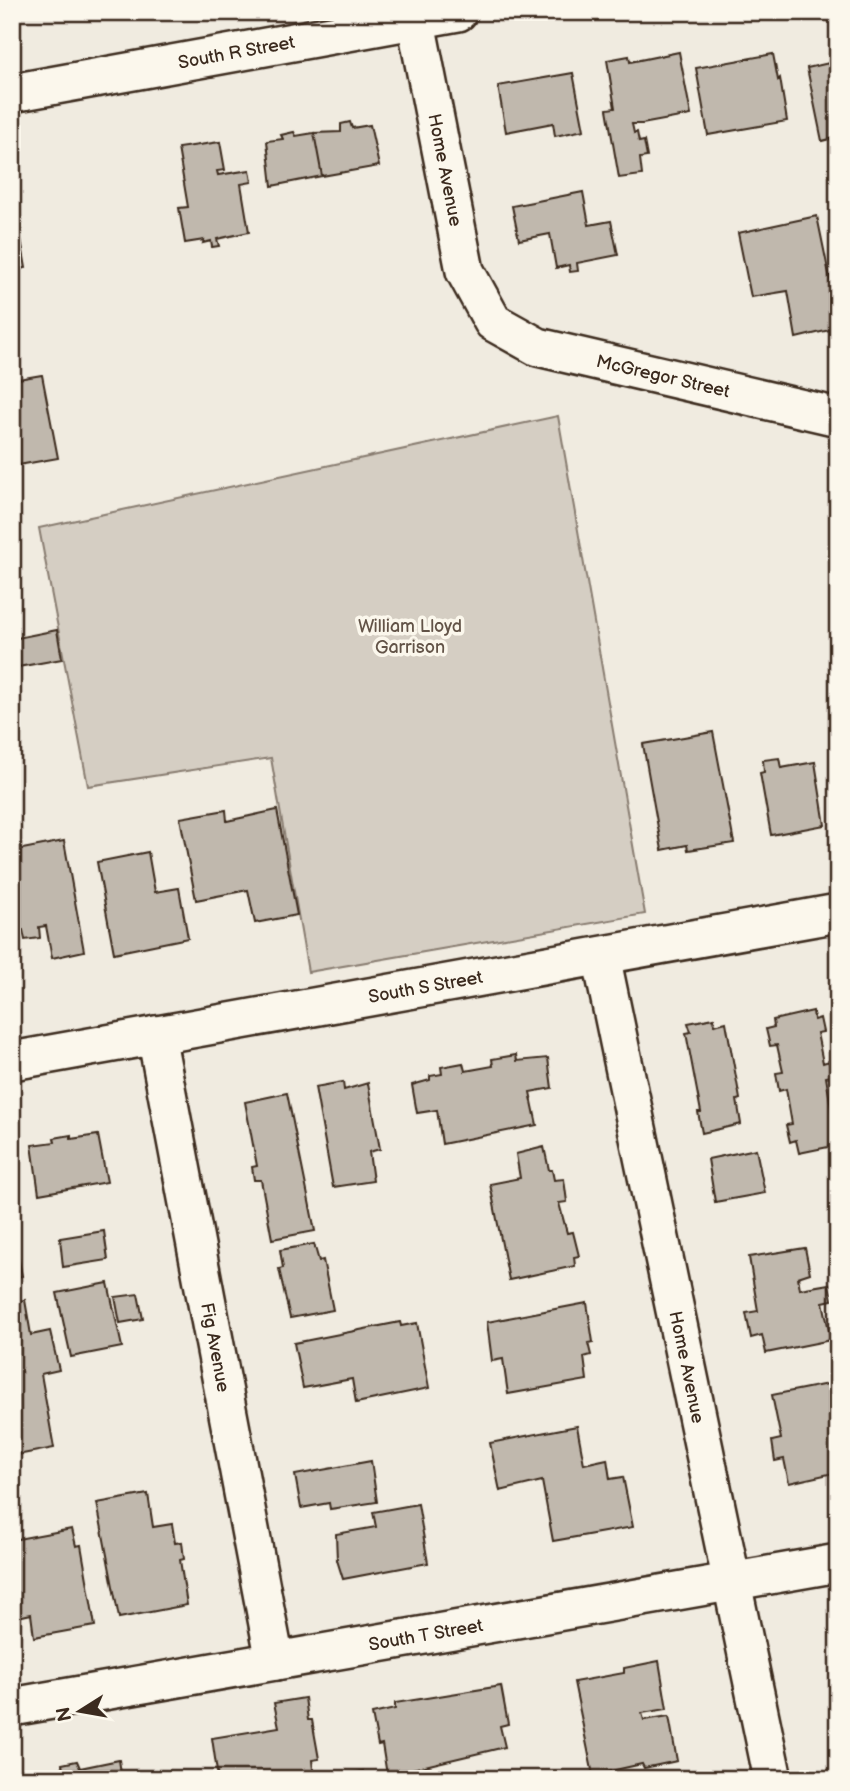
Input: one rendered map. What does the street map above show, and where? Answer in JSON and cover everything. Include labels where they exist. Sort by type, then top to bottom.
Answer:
[{"type":"street","name":"South R Street","points":[[12,93],[415,16],[458,12]]},
{"type":"street","name":"Home Avenue","points":[[415,16],[465,271],[493,322]]},
{"type":"street","name":"McGregor Street","points":[[493,322],[538,347],[838,417]]},
{"type":"street","name":"South S Street","points":[[12,1061],[838,913]]},
{"type":"street","name":"Home Avenue","points":[[601,956],[773,1779]]},
{"type":"street","name":"Fig Avenue","points":[[156,1035],[275,1661]]},
{"type":"street","name":"South T Street","points":[[12,1707],[838,1563]]},
{"type":"green space","name":"William Lloyd Garrison","points":[[558,416],[645,914],[308,972],[271,758],[88,786],[39,528]]},
{"type":"building","points":[[679,52],[691,115],[632,124],[639,142],[644,141],[647,157],[640,158],[642,175],[619,178],[607,109],[615,108],[607,60],[629,56],[630,62]]},
{"type":"building","points":[[773,54],[787,121],[708,135],[696,68]]},
{"type":"building","points":[[838,61],[838,137],[822,141],[807,68]]},
{"type":"building","points":[[573,73],[584,130],[555,136],[553,123],[506,132],[498,86]]},
{"type":"building","points":[[350,122],[352,128],[370,125],[379,166],[322,176],[314,133],[341,132],[341,124]]},
{"type":"building","points":[[294,132],[296,136],[314,133],[322,176],[272,186],[267,141],[283,139],[281,135]]},
{"type":"building","points":[[220,142],[225,170],[217,171],[218,175],[250,170],[252,182],[241,184],[249,232],[217,239],[219,246],[212,247],[211,241],[203,243],[204,240],[185,243],[179,208],[188,207],[178,148]]},
{"type":"building","points":[[12,187],[26,268],[12,270]]},
{"type":"building","points":[[583,192],[589,225],[611,221],[618,255],[577,263],[578,271],[570,272],[569,265],[556,268],[550,234],[519,240],[512,206]]},
{"type":"building","points":[[817,216],[838,328],[796,338],[788,291],[751,297],[738,233]]},
{"type":"building","points":[[42,375],[58,458],[13,466],[12,380]]},
{"type":"building","points":[[57,630],[62,659],[18,667],[12,639]]},
{"type":"building","points":[[713,732],[734,843],[688,850],[687,845],[662,850],[643,744]]},
{"type":"building","points":[[779,758],[781,768],[815,762],[825,825],[771,835],[760,773],[764,772],[763,760]]},
{"type":"building","points":[[226,810],[227,821],[277,810],[297,915],[255,923],[248,890],[196,900],[180,818]]},
{"type":"building","points":[[64,841],[84,951],[52,958],[46,926],[39,927],[40,938],[25,940],[23,930],[12,931],[12,851]]},
{"type":"building","points":[[148,852],[155,892],[179,888],[188,938],[114,953],[97,862]]},
{"type":"building","points":[[813,1011],[814,1020],[820,1018],[823,1032],[817,1033],[823,1063],[829,1061],[832,1076],[826,1077],[833,1120],[838,1120],[838,1145],[799,1153],[796,1140],[790,1142],[786,1125],[792,1124],[786,1089],[779,1091],[776,1073],[783,1072],[777,1045],[770,1046],[766,1029],[774,1027],[773,1020]]},
{"type":"building","points":[[714,1018],[715,1025],[726,1022],[740,1099],[737,1100],[741,1124],[702,1133],[698,1112],[701,1112],[686,1033],[691,1032],[688,1023]]},
{"type":"building","points":[[516,1055],[517,1061],[548,1058],[552,1088],[530,1092],[537,1125],[442,1144],[437,1110],[417,1113],[412,1085],[430,1080],[430,1076],[442,1074],[441,1067],[463,1063],[465,1071],[493,1066],[492,1059]]},
{"type":"building","points":[[343,1082],[344,1090],[368,1083],[380,1149],[369,1152],[373,1181],[333,1187],[315,1087]]},
{"type":"building","points":[[287,1093],[315,1231],[272,1239],[261,1180],[254,1180],[252,1167],[257,1166],[245,1102]]},
{"type":"building","points":[[71,1135],[71,1139],[98,1135],[107,1182],[39,1194],[32,1145],[55,1142],[54,1138]]},
{"type":"building","points":[[544,1147],[554,1180],[564,1179],[567,1202],[559,1203],[567,1233],[573,1232],[579,1256],[574,1257],[575,1266],[509,1280],[490,1184],[520,1178],[516,1154]]},
{"type":"building","points":[[756,1149],[765,1193],[715,1202],[708,1159]]},
{"type":"building","points":[[12,1225],[22,1276],[12,1278]]},
{"type":"building","points":[[104,1231],[108,1260],[63,1267],[60,1238]]},
{"type":"building","points":[[314,1244],[319,1261],[323,1260],[333,1310],[290,1318],[279,1269],[283,1268],[280,1250]]},
{"type":"building","points":[[805,1248],[810,1273],[798,1277],[800,1289],[829,1284],[832,1300],[823,1302],[831,1340],[766,1353],[762,1335],[751,1338],[746,1313],[758,1311],[749,1257]]},
{"type":"building","points":[[108,1283],[122,1347],[71,1357],[57,1293]]},
{"type":"building","points":[[138,1294],[143,1319],[120,1323],[115,1297]]},
{"type":"building","points":[[25,1300],[31,1335],[50,1331],[59,1370],[41,1374],[54,1448],[12,1456],[12,1302]]},
{"type":"building","points":[[587,1303],[593,1342],[588,1343],[591,1355],[584,1357],[587,1380],[508,1394],[503,1359],[492,1361],[487,1322]]},
{"type":"building","points":[[400,1322],[401,1326],[417,1323],[429,1388],[356,1403],[352,1379],[303,1388],[294,1343]]},
{"type":"building","points":[[838,1382],[838,1472],[789,1483],[784,1459],[775,1461],[772,1441],[781,1439],[772,1395]]},
{"type":"building","points":[[577,1426],[584,1464],[607,1459],[610,1479],[623,1477],[633,1527],[553,1541],[542,1481],[500,1491],[490,1443]]},
{"type":"building","points":[[371,1461],[377,1502],[330,1509],[329,1503],[301,1508],[295,1475]]},
{"type":"building","points":[[148,1494],[153,1527],[172,1524],[175,1543],[182,1542],[184,1559],[180,1560],[187,1605],[119,1618],[97,1503]]},
{"type":"building","points":[[418,1504],[428,1563],[343,1579],[337,1560],[336,1534],[376,1527],[373,1512]]},
{"type":"building","points":[[72,1529],[76,1546],[81,1545],[95,1626],[34,1637],[31,1614],[18,1617],[12,1587],[12,1540]]},
{"type":"building","points":[[659,1661],[667,1709],[642,1713],[644,1720],[669,1716],[677,1761],[644,1768],[642,1764],[593,1775],[574,1682],[624,1673],[624,1668]]},
{"type":"building","points":[[501,1686],[508,1724],[500,1726],[505,1747],[387,1775],[382,1744],[378,1745],[372,1714],[395,1709],[395,1703]]},
{"type":"building","points":[[305,1698],[319,1759],[312,1760],[314,1779],[218,1779],[212,1738],[279,1727],[274,1703]]},
{"type":"building","points":[[119,1760],[122,1779],[65,1779],[62,1764],[77,1761],[80,1768]]},
{"type":"building","points":[[363,1771],[364,1779],[318,1779]]}]
